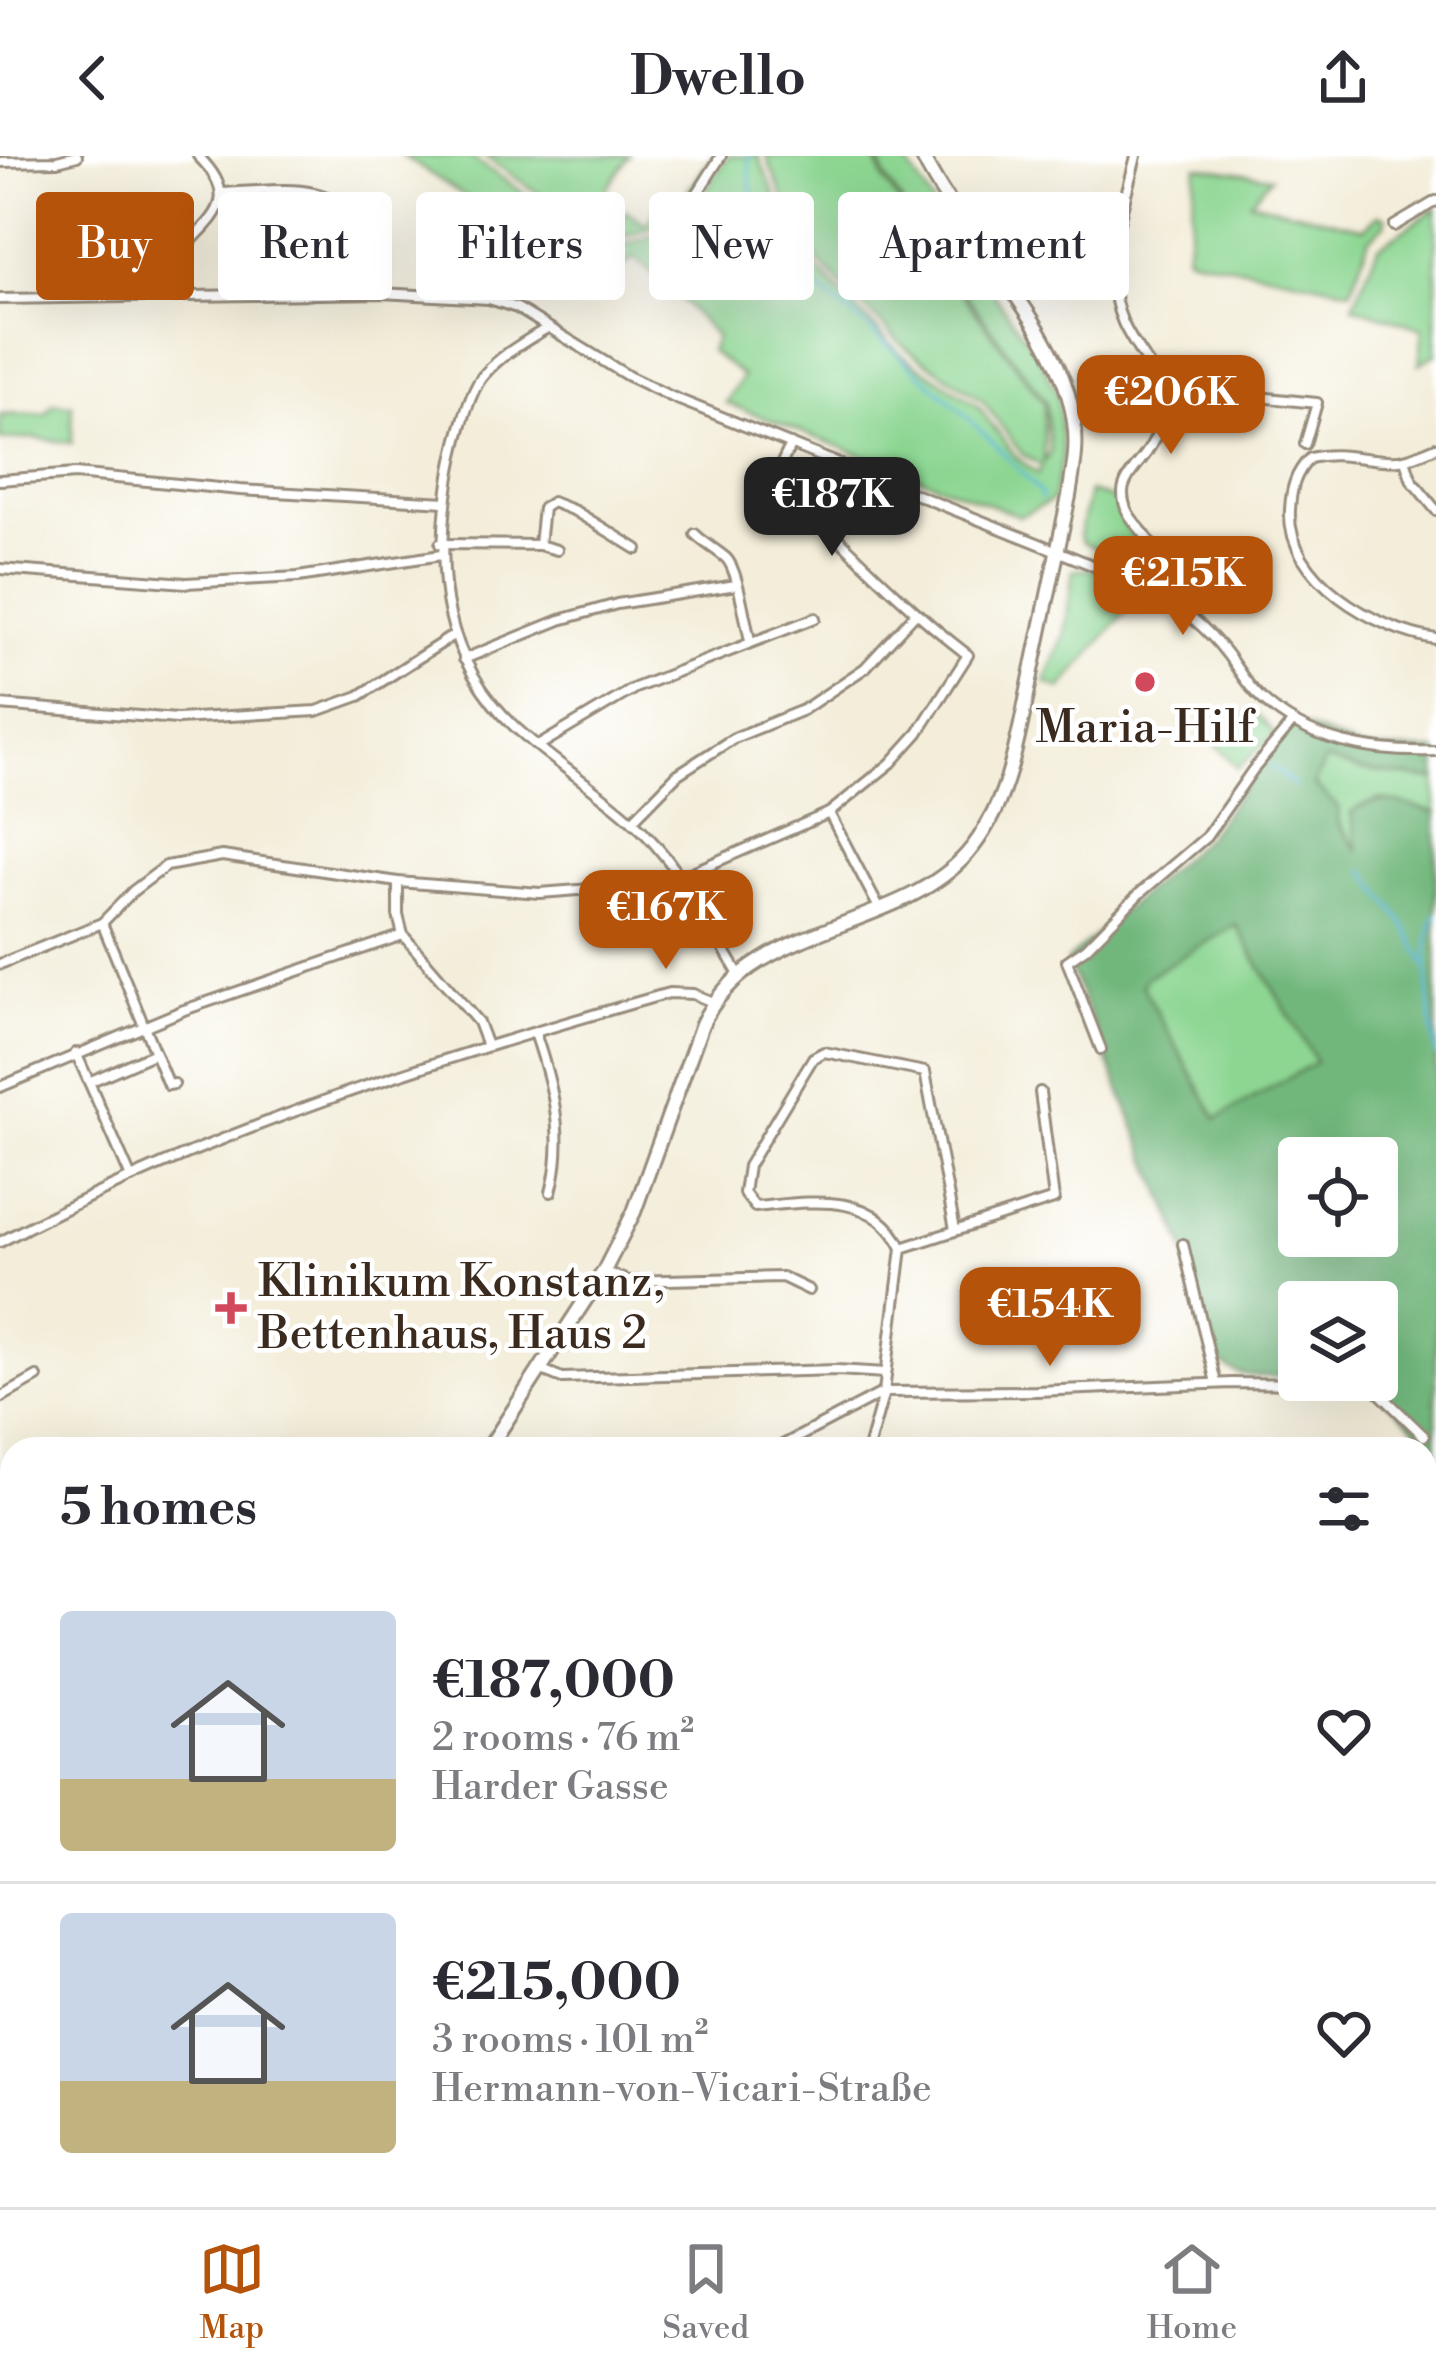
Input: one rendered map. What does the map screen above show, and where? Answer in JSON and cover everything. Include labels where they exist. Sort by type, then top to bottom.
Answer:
[{"type":"main road","points":[[496,1437],[604,1271],[634,1212],[702,1024],[715,1004],[740,976],[817,934],[923,890],[947,873],[966,855],[994,814],[1012,763],[1076,452],[1068,391],[1051,352],[922,156]]},
{"type":"street","points":[[0,162],[77,156]]},
{"type":"street","points":[[198,156],[218,180],[221,192]]},
{"type":"street","points":[[699,192],[722,156]]},
{"type":"street","points":[[1136,156],[1112,255],[1113,291],[1124,326],[1161,379],[1171,404]]},
{"type":"street","points":[[270,192],[320,192]]},
{"type":"street","points":[[1394,226],[1436,201]]},
{"type":"street","points":[[194,240],[215,216],[218,204]]},
{"type":"street","points":[[194,297],[457,295],[517,308],[628,376],[1147,587],[1192,616],[1259,697],[1293,722],[1361,749],[1436,751]]},
{"type":"street","points":[[0,299],[36,299]]},
{"type":"street","points":[[548,327],[506,354],[479,380],[459,438],[440,544],[454,635],[490,700],[538,746],[632,820],[681,877],[740,976]]},
{"type":"street","points":[[1147,587],[1156,559],[1122,498],[1124,484],[1152,446],[1171,404],[1199,391],[1317,403],[1305,444]]},
{"type":"street","points":[[0,964],[102,922],[166,866],[222,856],[398,882],[540,893],[617,887],[681,877],[830,813],[891,763],[918,733],[968,655],[914,615],[775,477],[790,444]]},
{"type":"street","points":[[1436,447],[1405,460],[1332,452],[1310,458],[1292,489],[1291,536],[1300,556],[1324,583],[1353,605],[1416,636],[1436,640]]},
{"type":"street","points":[[1405,460],[1412,482],[1436,510]]},
{"type":"street","points":[[0,479],[75,474],[446,502]]},
{"type":"street","points":[[539,544],[543,508],[552,502],[638,549]]},
{"type":"street","points":[[695,534],[729,559],[750,640]]},
{"type":"street","points":[[440,544],[539,544],[557,550]]},
{"type":"street","points":[[0,569],[186,584],[298,577],[441,556]]},
{"type":"street","points":[[464,658],[560,620],[617,604],[736,586]]},
{"type":"street","points":[[632,820],[697,762],[734,738],[803,710],[865,668],[914,615]]},
{"type":"street","points":[[538,746],[634,688],[815,618]]},
{"type":"street","points":[[0,705],[177,719],[317,711],[359,696],[454,635]]},
{"type":"street","points":[[1101,1049],[1067,961],[1206,837],[1293,722]]},
{"type":"street","points":[[830,813],[879,908]]},
{"type":"street","points":[[398,882],[403,935],[478,1022],[487,1046]]},
{"type":"street","points":[[102,922],[168,1085],[174,1084]]},
{"type":"street","points":[[0,1087],[242,988],[403,935]]},
{"type":"street","points":[[0,1242],[130,1178],[312,1103],[668,993],[693,994],[715,1004]]},
{"type":"street","points":[[535,1033],[556,1098],[559,1163],[551,1192]]},
{"type":"street","points":[[871,1437],[884,1392],[902,1248],[891,1226],[869,1210],[811,1202],[754,1207],[744,1192],[748,1166],[813,1058],[824,1052],[925,1072],[956,1230]]},
{"type":"street","points":[[76,1053],[130,1178]]},
{"type":"street","points":[[89,1082],[155,1053]]},
{"type":"street","points":[[902,1248],[1054,1199],[1040,1092]]},
{"type":"street","points":[[1183,1244],[1216,1383]]},
{"type":"street","points":[[604,1271],[627,1281],[782,1277],[809,1290]]},
{"type":"street","points":[[542,1370],[562,1378],[837,1370],[886,1373]]},
{"type":"street","points":[[0,1398],[37,1377]]},
{"type":"street","points":[[799,1437],[884,1392],[1216,1383],[1371,1385],[1424,1436]]},
{"type":"green space","points":[[403,156],[469,156],[523,192],[459,192]]},
{"type":"green space","points":[[484,156],[629,156],[605,192],[536,192]]},
{"type":"green space","points":[[712,156],[717,158],[693,192],[687,192]]},
{"type":"green space","points":[[728,156],[758,156],[774,192],[705,192]]},
{"type":"green space","points":[[766,156],[875,156],[892,192],[838,192],[838,281],[814,255],[814,192],[781,192]]},
{"type":"green space","points":[[878,156],[903,156],[926,192],[895,192],[885,177]]},
{"type":"green space","points":[[1197,166],[1271,177],[1250,201],[1364,228],[1378,215],[1386,217],[1369,239],[1351,290],[1186,256]]},
{"type":"green space","points":[[1436,208],[1436,354],[1419,364],[1423,329],[1353,306],[1378,247]]},
{"type":"green space","points":[[625,212],[646,224],[649,220],[649,228],[625,237]]},
{"type":"green space","points":[[649,237],[649,270],[633,257],[625,266],[625,245]]},
{"type":"green space","points":[[814,266],[838,290],[838,300],[848,300],[900,353],[977,405],[1017,458],[1038,474],[1042,466],[1022,454],[982,400],[905,347],[857,300],[967,300],[1044,403],[1044,463],[1050,452],[1046,402],[970,300],[998,300],[1040,359],[1057,394],[1063,454],[1053,500],[1020,516],[726,403],[743,376],[710,351],[716,337],[682,300],[814,300]]},
{"type":"green space","points":[[53,404],[72,405],[72,443],[0,440],[0,415],[46,414]]},
{"type":"green space","points":[[1089,492],[1118,500],[1122,519],[1151,573],[1082,542],[1079,535]]},
{"type":"green space","points":[[1093,569],[1144,590],[1061,689],[1045,682],[1065,634],[1073,570]]},
{"type":"green space","points":[[1252,709],[1275,734],[1238,768],[1216,744]]},
{"type":"green space","points":[[1293,722],[1361,749],[1436,751],[1436,780],[1359,770],[1325,760],[1314,785],[1338,807],[1339,826],[1358,851],[1351,812],[1361,806],[1392,802],[1436,813],[1436,1437],[1424,1437],[1388,1401],[1398,1401],[1398,1281],[1278,1281],[1278,1377],[1243,1374],[1216,1358],[1183,1244],[1067,961],[1206,837]],"holes":[[[1236,925],[1316,1062],[1217,1119],[1142,985],[1147,977]]]},
{"type":"green space","points":[[1290,741],[1361,768],[1436,780],[1436,813],[1380,799],[1351,812],[1360,853],[1313,786]]},
{"type":"green space","points":[[1236,925],[1316,1062],[1217,1119],[1141,985]]},
{"type":"waterway","points":[[749,156],[758,210],[785,258],[956,406],[1041,499]]},
{"type":"waterway","points":[[1270,765],[1295,787]]},
{"type":"waterway","points":[[1363,869],[1403,922],[1426,966]]},
{"type":"waterway","points":[[1436,914],[1427,964],[1436,1056]]},
{"type":"place","name":"Maria-Hilf","points":[[1145,682]]},
{"type":"place","name":"Klinikum Konstanz, Bettenhaus, Haus 2","points":[[231,1308]]}]
